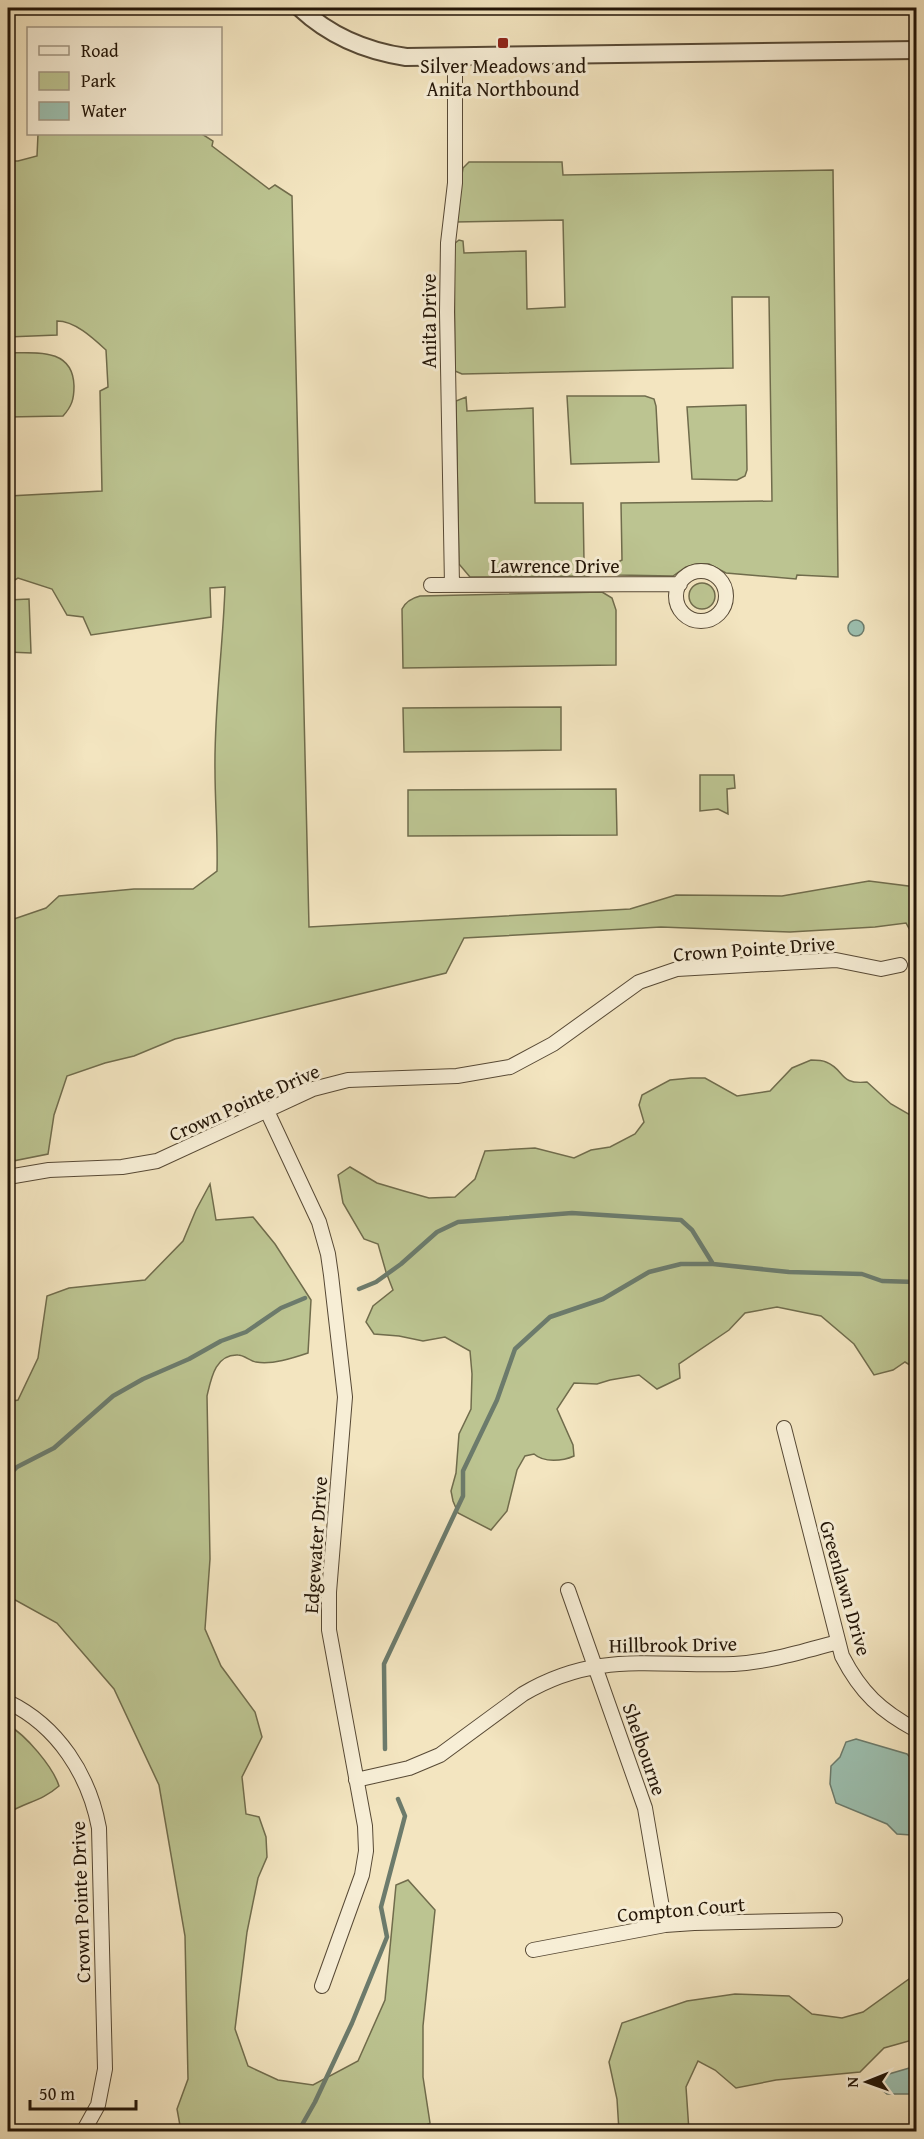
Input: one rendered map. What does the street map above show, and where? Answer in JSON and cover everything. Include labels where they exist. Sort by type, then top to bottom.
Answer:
[{"type":"street","points":[[300,8],[339,37],[371,50],[406,57],[916,50]]},
{"type":"street","name":"Anita Drive","points":[[452,585],[447,312],[448,243],[455,183],[455,57]]},
{"type":"street","name":"Lawrence Drive","points":[[431,585],[680,584]]},
{"type":"street","name":"Crown Pointe Drive","points":[[8,1177],[49,1170],[114,1168],[149,1163],[176,1154],[314,1089],[348,1080],[457,1076],[510,1067],[553,1044],[639,982],[677,969],[836,960],[881,969],[900,965]]},
{"type":"street","name":"Edgewater Drive","points":[[267,1111],[322,1230],[328,1254],[345,1380],[345,1415],[329,1592],[328,1630],[365,1826],[366,1851],[354,1901],[322,1986]]},
{"type":"street","name":"Greenlawn Drive","points":[[784,1428],[838,1642],[851,1672],[872,1700],[916,1730]]},
{"type":"street","name":"Shelbourne","points":[[568,1590],[645,1808],[665,1925]]},
{"type":"street","name":"Hillbrook Drive","points":[[356,1780],[426,1762],[457,1744],[514,1700],[537,1686],[570,1672],[594,1666],[626,1663],[726,1664],[771,1660],[838,1642]]},
{"type":"street","name":"Crown Pointe Drive","points":[[8,1702],[36,1719],[67,1751],[91,1795],[99,1828],[105,2069],[98,2105],[83,2132]]},
{"type":"street","name":"Compton Court","points":[[533,1950],[665,1925],[835,1920]]},
{"type":"green space","points":[[38,135],[204,135],[213,141],[212,146],[269,189],[275,185],[292,196],[309,927],[630,909],[676,895],[782,896],[869,881],[916,887],[916,941],[906,923],[790,932],[661,927],[464,938],[446,973],[175,1039],[134,1056],[67,1076],[54,1115],[48,1154],[8,1162],[8,921],[46,908],[59,896],[134,889],[193,889],[217,871],[215,747],[225,587],[210,588],[211,617],[91,635],[83,617],[67,615],[52,589],[18,578],[8,584],[9,496],[102,491],[100,391],[108,387],[106,350],[83,331],[70,324],[57,321],[57,335],[8,337],[8,161],[37,156]]},
{"type":"green space","points":[[469,162],[562,162],[563,175],[833,170],[838,577],[797,575],[796,579],[726,573],[709,564],[686,567],[673,576],[617,575],[612,565],[622,560],[621,503],[772,501],[769,297],[732,297],[733,368],[462,374],[455,371],[454,244],[459,240],[463,241],[464,253],[526,251],[527,309],[565,307],[563,220],[455,222],[463,168]]},
{"type":"green space","points":[[8,353],[51,355],[67,364],[72,373],[74,391],[70,406],[63,416],[8,417]]},
{"type":"green space","points":[[567,396],[645,396],[654,399],[659,462],[571,464]]},
{"type":"green space","points":[[466,397],[467,411],[533,408],[535,503],[583,503],[584,561],[595,564],[589,576],[470,577],[459,564],[456,401]]},
{"type":"green space","points":[[746,405],[747,470],[745,476],[737,480],[692,479],[687,407]]},
{"type":"green space","points":[[702,583],[712,586],[715,596],[712,606],[702,609],[692,606],[689,596],[692,586]]},
{"type":"green space","points":[[602,592],[612,598],[616,610],[616,665],[403,668],[402,609],[414,598],[420,596]]},
{"type":"green space","points":[[29,599],[31,653],[8,652],[8,600]]},
{"type":"green space","points":[[561,707],[561,750],[404,752],[403,708]]},
{"type":"green space","points":[[700,775],[734,775],[735,788],[727,789],[728,814],[718,809],[700,811]]},
{"type":"green space","points":[[616,789],[617,835],[408,836],[408,790]]},
{"type":"green space","points":[[811,1060],[823,1061],[832,1065],[851,1081],[867,1082],[891,1104],[910,1115],[916,1112],[916,1369],[905,1362],[893,1370],[874,1375],[854,1344],[821,1316],[777,1307],[745,1313],[729,1330],[679,1364],[680,1378],[657,1389],[639,1375],[597,1384],[574,1383],[557,1409],[573,1445],[574,1456],[554,1460],[543,1459],[534,1454],[525,1456],[517,1470],[507,1511],[491,1530],[458,1513],[451,1491],[456,1473],[459,1434],[471,1409],[470,1351],[445,1337],[423,1341],[374,1334],[366,1322],[373,1306],[393,1290],[378,1244],[364,1239],[343,1203],[338,1175],[350,1167],[377,1183],[404,1191],[429,1198],[455,1197],[475,1179],[485,1151],[535,1148],[574,1158],[591,1150],[610,1147],[635,1134],[644,1122],[639,1105],[642,1095],[670,1080],[705,1078],[737,1096],[770,1091],[792,1068]]},
{"type":"green space","points":[[210,1184],[216,1220],[253,1217],[275,1244],[311,1300],[308,1353],[269,1363],[256,1362],[240,1355],[230,1356],[219,1363],[215,1369],[207,1396],[210,1559],[205,1629],[221,1666],[255,1712],[262,1737],[242,1777],[246,1814],[259,1817],[266,1837],[267,1857],[258,1878],[247,1932],[235,2029],[248,2066],[278,2080],[313,2085],[358,2061],[385,2000],[396,1885],[408,1880],[435,1910],[423,2026],[423,2077],[430,2123],[415,2131],[181,2131],[177,2109],[188,2079],[185,1936],[159,1785],[114,1689],[57,1623],[8,1596],[8,1402],[18,1400],[38,1358],[47,1296],[69,1288],[145,1280],[183,1241]]},
{"type":"green space","points":[[8,1725],[23,1736],[38,1752],[59,1786],[46,1795],[8,1813]]},
{"type":"green space","points":[[909,1979],[916,1979],[916,2039],[884,2048],[860,2072],[776,2080],[736,2088],[715,2070],[698,2061],[686,2087],[689,2131],[619,2131],[617,2099],[609,2062],[622,2023],[687,2001],[735,1994],[789,1996],[812,2014],[842,2018],[863,2012]]},
{"type":"water","points":[[856,620],[862,622],[864,628],[862,634],[856,636],[850,634],[848,628],[850,622]]},
{"type":"water","points":[[856,1739],[907,1754],[916,1764],[916,1832],[911,1835],[897,1834],[887,1824],[836,1803],[830,1784],[831,1766],[840,1757],[846,1742]]},
{"type":"water","points":[[916,2066],[916,2094],[887,2094],[881,2089],[880,2084],[889,2074]]},
{"type":"waterway","points":[[359,1289],[376,1282],[401,1264],[437,1232],[458,1222],[572,1213],[681,1220],[692,1230],[713,1264]]},
{"type":"waterway","points":[[385,1749],[384,1664],[463,1496],[463,1471],[497,1400],[515,1349],[550,1317],[603,1299],[649,1272],[681,1264],[713,1264],[789,1272],[862,1274],[882,1281],[916,1282]]},
{"type":"waterway","points":[[8,1476],[17,1467],[54,1448],[113,1396],[221,1341],[246,1332],[281,1308],[305,1298]]},
{"type":"waterway","points":[[298,2132],[315,2102],[352,2023],[387,1937],[381,1907],[405,1816],[398,1799]]},
{"type":"place","name":"Silver Meadows and Anita Northbound","points":[[503,43]]}]
